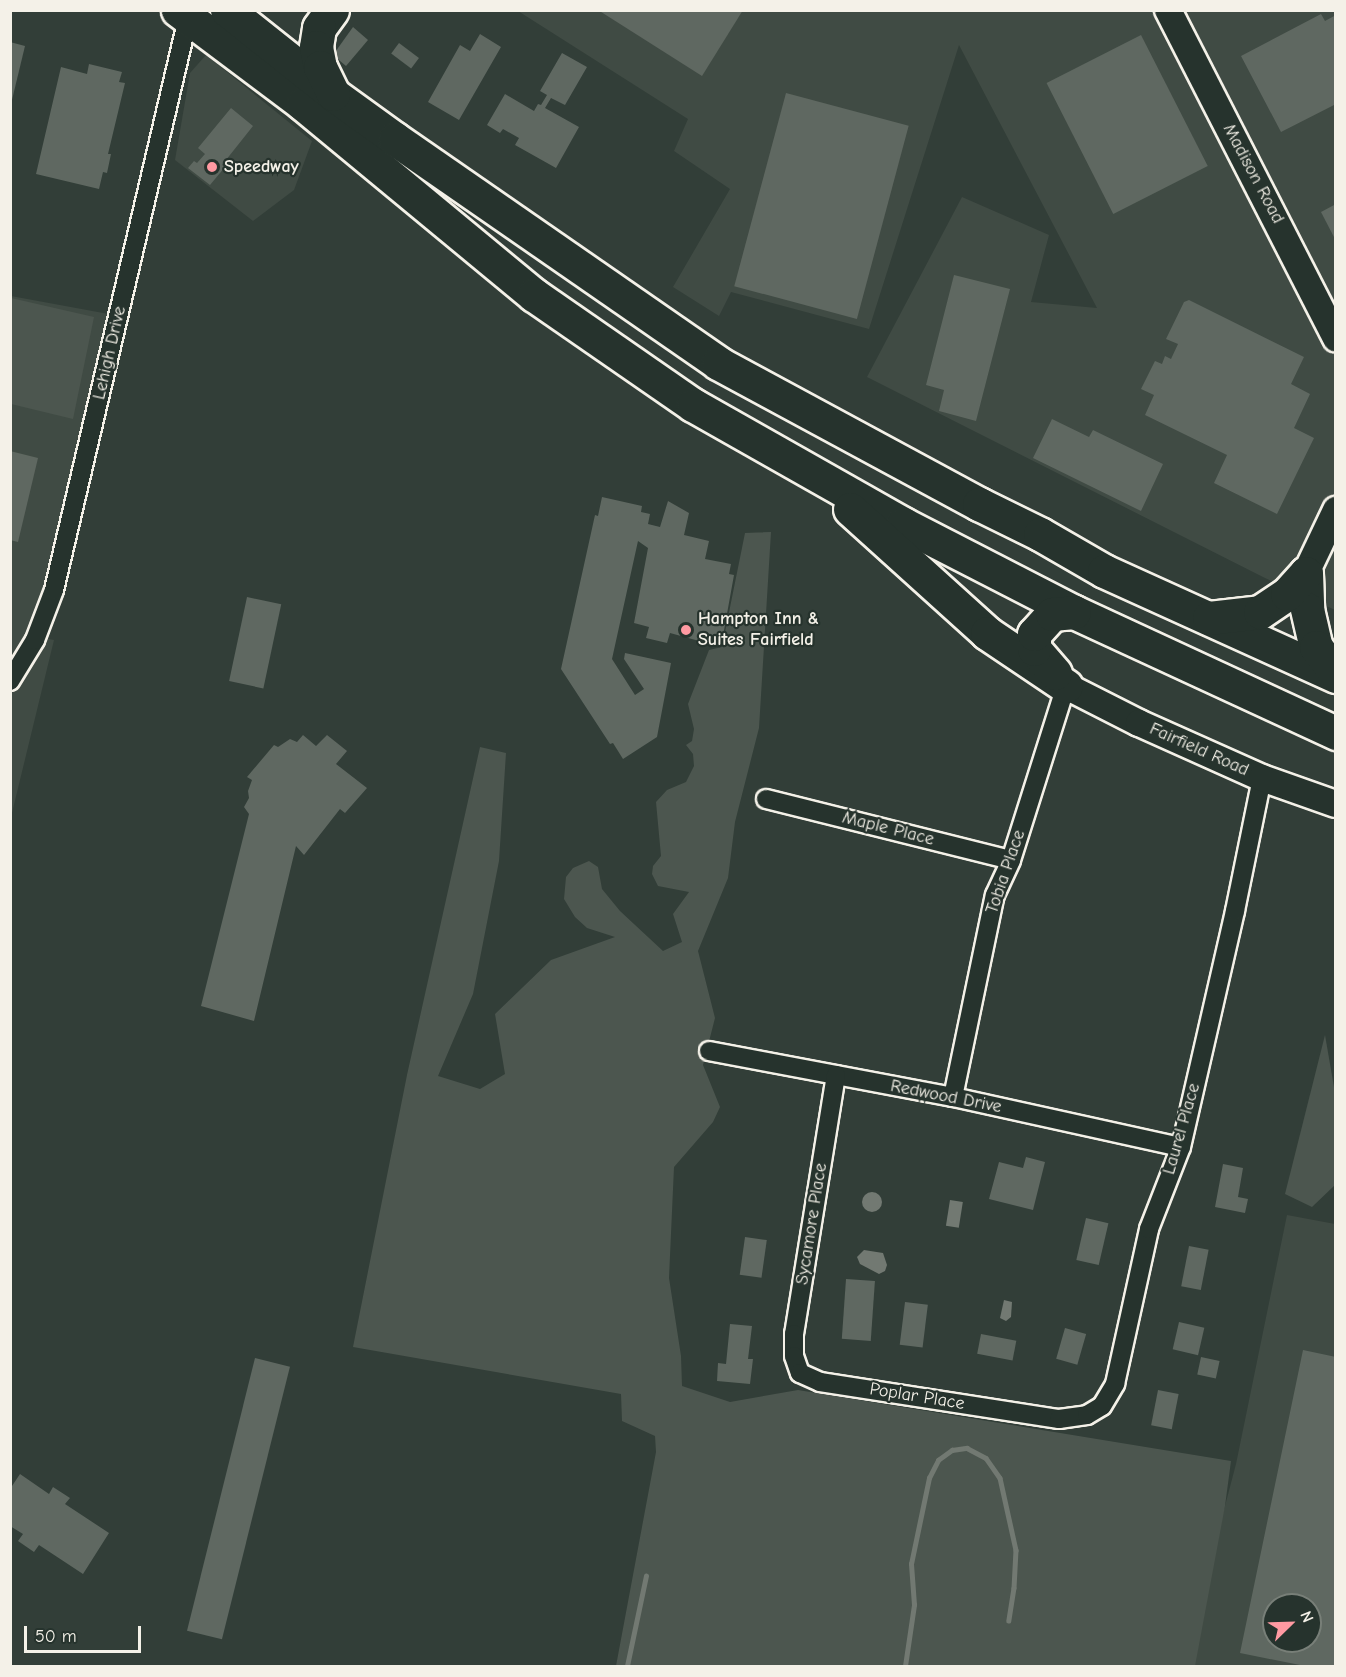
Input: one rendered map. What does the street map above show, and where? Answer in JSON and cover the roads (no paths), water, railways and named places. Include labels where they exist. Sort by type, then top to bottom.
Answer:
[{"type":"highway","points":[[227,10],[334,95],[718,363],[979,504],[1040,534],[1104,571],[1335,675]]},
{"type":"highway","points":[[332,10],[319,28],[316,47],[320,67],[334,95]]},
{"type":"highway","points":[[183,14],[303,104],[534,295],[693,405],[816,477],[1074,612],[1335,733]]},
{"type":"highway","points":[[816,477],[918,573],[987,633],[1066,686]]},
{"type":"highway","points":[[1207,618],[1260,612],[1287,594],[1306,573]]},
{"type":"highway","points":[[1306,573],[1307,609],[1316,647],[1335,675]]},
{"type":"highway","points":[[1066,686],[1034,649],[1034,634],[1052,614],[1074,612]]},
{"type":"street","name":"Madison Road","points":[[1168,10],[1335,338]]},
{"type":"street","name":"Lehigh Drive","points":[[10,681],[35,640],[54,590],[183,14]]},
{"type":"street","points":[[1306,573],[1335,510]]},
{"type":"street","name":"Fairfield Road","points":[[1066,686],[1139,723],[1262,778],[1335,804]]},
{"type":"street","name":"Tobia Place","points":[[953,1097],[995,895],[1011,860],[1066,686]]},
{"type":"street","name":"Laurel Place","points":[[1035,1415],[1059,1419],[1087,1415],[1102,1406],[1115,1384],[1149,1229],[1181,1147],[1262,778]]},
{"type":"street","name":"Maple Place","points":[[766,799],[1011,860]]},
{"type":"street","name":"Redwood Drive","points":[[709,1051],[953,1097],[1181,1147]]},
{"type":"street","name":"Sycamore Place","points":[[800,1373],[794,1356],[794,1334],[836,1076]]},
{"type":"street","name":"Poplar Place","points":[[800,1373],[820,1382],[1035,1415]]},
{"type":"waterway","points":[[905,1666],[914,1605],[911,1564],[929,1478],[938,1460],[952,1450],[967,1448],[986,1458],[1000,1478],[1016,1550],[1009,1621]]},
{"type":"waterway","points":[[627,1666],[646,1576]]},
{"type":"place","name":"Speedway","points":[[212,167]]},
{"type":"place","name":"Hampton Inn & Suites Fairfield","points":[[686,630]]}]
